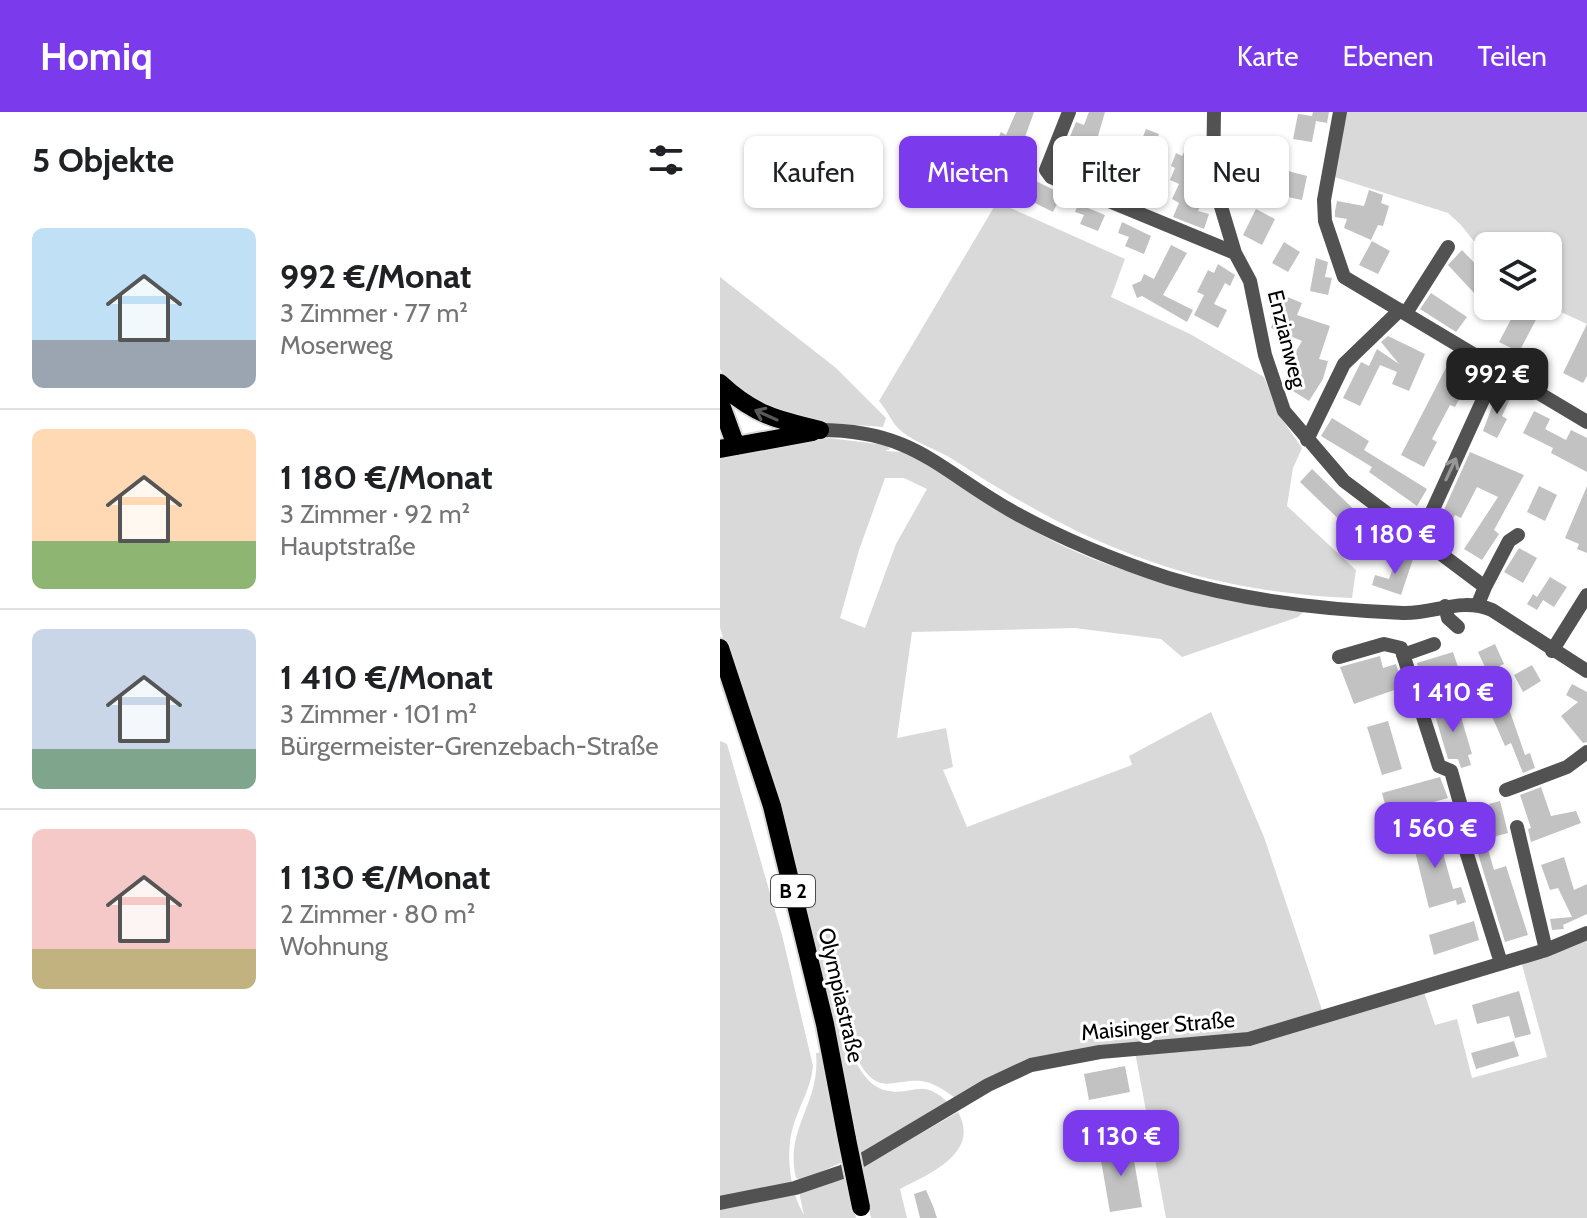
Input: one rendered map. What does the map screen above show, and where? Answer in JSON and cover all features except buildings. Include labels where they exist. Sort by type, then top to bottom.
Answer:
[{"type":"main road","points":[[720,383],[743,405],[774,420],[820,430]]},
{"type":"main road","points":[[720,402],[728,448],[820,430]]},
{"type":"main road","name":"Olympiastraße","points":[[720,648],[772,806],[825,1024],[862,1213]]},
{"type":"street","points":[[1069,112],[1046,170],[1051,177],[1235,253]]},
{"type":"street","name":"Enzianweg","points":[[1214,112],[1213,180],[1235,253],[1250,281],[1275,392],[1307,440],[1344,481],[1485,587]]},
{"type":"street","points":[[1340,112],[1324,200],[1335,252],[1344,277],[1587,422]]},
{"type":"street","points":[[1307,440],[1344,364],[1403,311],[1448,247]]},
{"type":"street","points":[[1419,540],[1497,369]]},
{"type":"street","points":[[820,430],[855,430],[895,440],[933,459],[1013,512],[1056,535],[1134,567],[1213,590],[1314,605],[1416,613],[1445,606],[1478,604],[1491,609],[1587,671]]},
{"type":"street","points":[[1478,604],[1509,541],[1518,535]]},
{"type":"street","points":[[1552,651],[1587,595]]},
{"type":"street","points":[[1445,606],[1448,618],[1458,627]]},
{"type":"street","points":[[1339,657],[1384,644],[1400,646],[1439,766],[1451,771],[1460,803],[1456,819],[1501,963]]},
{"type":"street","points":[[1403,655],[1434,644]]},
{"type":"street","points":[[1506,790],[1567,767],[1587,752]]},
{"type":"street","points":[[1517,827],[1546,950]]},
{"type":"street","name":"Maisinger Straße","points":[[720,1203],[795,1188],[842,1172],[988,1085],[1031,1065],[1100,1052],[1249,1039],[1546,950],[1587,933]]},
{"type":"shaded area","points":[[1342,112],[1587,112],[1587,324],[1562,312],[1562,232],[1474,232],[1474,241],[1448,213],[1331,176]]},
{"type":"shaded area","points":[[993,208],[1010,208],[1125,259],[1111,297],[1190,334],[1264,377],[1279,415],[1302,448],[1293,468],[1287,506],[1356,570],[1352,598],[1241,586],[1142,559],[1096,540],[1049,517],[908,436],[896,426],[879,401]]},
{"type":"shaded area","points":[[720,277],[836,368],[886,418],[883,427],[786,420],[733,389],[720,369]]},
{"type":"shaded area","points":[[829,438],[886,445],[890,449],[885,451],[904,452],[924,461],[1020,523],[1083,555],[1176,585],[1304,611],[1298,617],[1182,657],[1161,639],[1075,628],[912,632],[897,738],[946,728],[953,767],[943,770],[967,827],[1132,765],[1129,756],[1211,712],[1264,837],[1324,1016],[1424,992],[1435,1025],[1457,1019],[1472,1078],[1547,1057],[1521,961],[1587,935],[1587,1218],[1166,1218],[1135,1052],[1071,1052],[958,1100],[930,1083],[882,1083],[865,1072],[857,1058],[825,933],[822,934],[841,1022],[858,1066],[870,1082],[884,1090],[924,1089],[941,1096],[952,1106],[858,1160],[757,742],[720,628],[720,456]],"holes":[[[885,478],[904,478],[927,489],[896,544],[865,628],[840,618],[859,550]]]},
{"type":"shaded area","points":[[720,741],[727,744],[782,935],[813,1066],[791,1137],[789,1160],[795,1195],[804,1215],[799,1192],[847,1178],[856,1218],[720,1218]]},
{"type":"shaded area","points":[[826,1052],[845,1161],[802,1180],[796,1178],[795,1145],[813,1087],[816,1053]]},
{"type":"shaded area","points":[[958,1112],[963,1139],[957,1150],[937,1169],[900,1189],[907,1218],[871,1218],[861,1168]]}]
